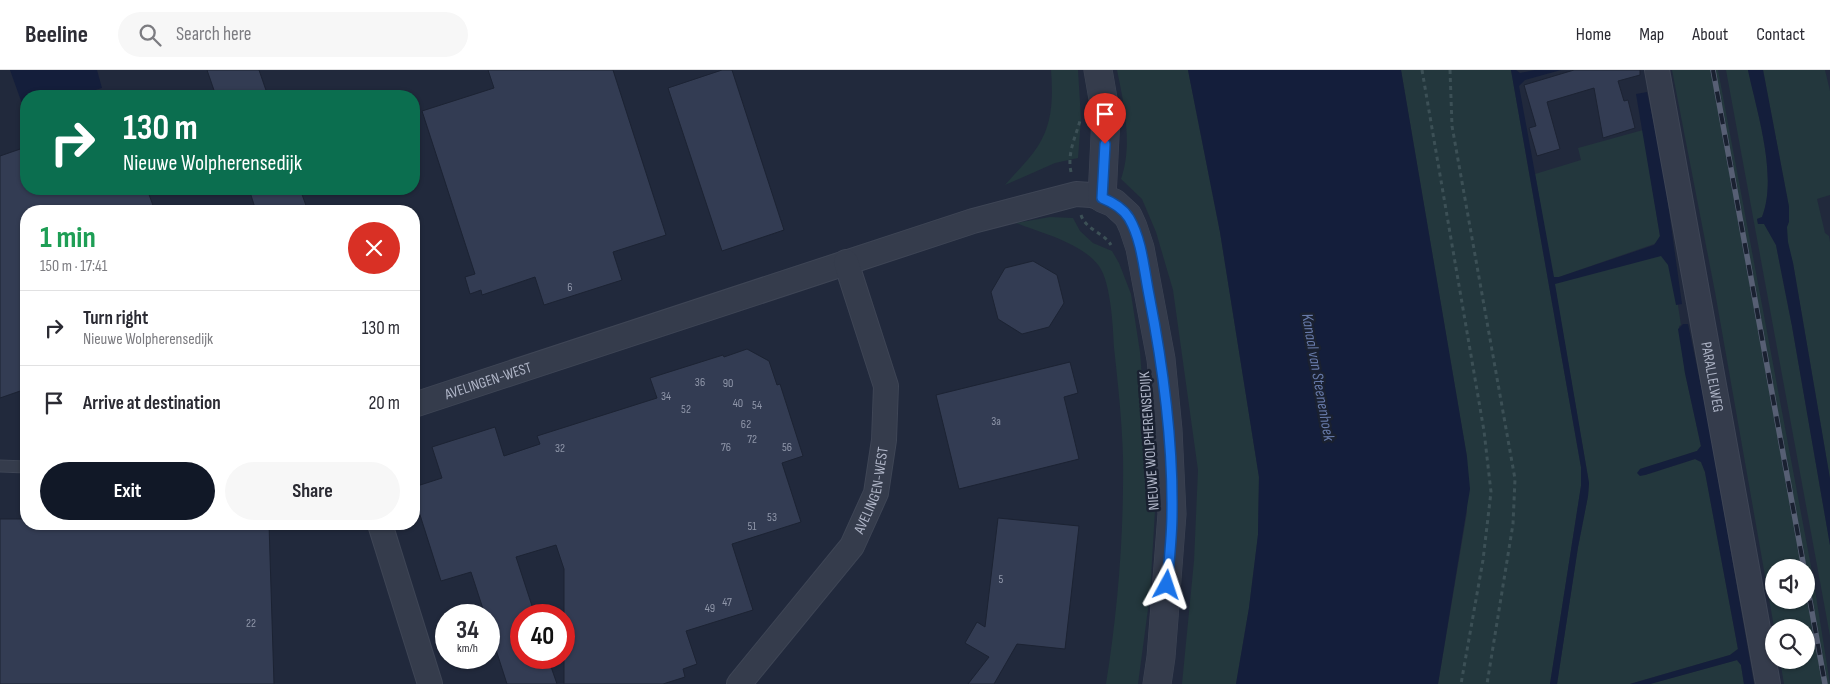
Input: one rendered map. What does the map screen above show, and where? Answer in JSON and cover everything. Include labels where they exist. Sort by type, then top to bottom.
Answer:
[{"type":"street","points":[[1089,196],[1106,116],[1098,70]]},
{"type":"street","name":"PARALLELWEG","points":[[1657,70],[1768,684]]},
{"type":"street","name":"AVELINGEN-WEST","points":[[420,403],[973,221],[1089,196]]},
{"type":"street","name":"NIEUWE WOLPHERENSEDIJK","points":[[1089,196],[1114,203],[1128,216],[1133,227],[1140,248],[1161,359],[1168,430],[1172,514],[1161,657],[1157,684]]},
{"type":"street","name":"AVELINGEN-WEST","points":[[739,684],[852,546],[876,492],[884,440],[886,386],[846,262]]},
{"type":"street","points":[[382,530],[430,684]]},
{"type":"lane","points":[[0,466],[20,467]]},
{"type":"path","points":[[1422,70],[1484,431],[1492,492],[1483,560],[1461,684]]},
{"type":"path","points":[[1450,70],[1452,126],[1515,479],[1513,524],[1487,684]]},
{"type":"path","points":[[1081,112],[1069,159],[1089,196],[1083,222],[1108,240],[1116,251]]},
{"type":"shaded area","points":[[1051,70],[1078,70],[1081,119],[1078,158],[1055,163],[1005,185],[1027,161],[1047,128],[1052,99]]},
{"type":"shaded area","points":[[1117,70],[1188,70],[1220,232],[1259,477],[1258,535],[1249,608],[1236,684],[1182,684],[1194,561],[1198,470],[1173,290],[1156,232],[1142,199],[1121,179],[1125,166],[1127,139],[1125,110]]},
{"type":"shaded area","points":[[1401,70],[1511,70],[1581,467],[1581,486],[1550,684],[1438,684],[1467,512],[1467,457]]},
{"type":"shaded area","points":[[1672,70],[1718,70],[1810,559],[1765,559],[1765,576],[1715,292]]},
{"type":"shaded area","points":[[1726,70],[1748,70],[1761,124],[1768,183],[1762,217],[1757,219],[1758,224],[1764,223],[1776,245],[1792,326],[1830,545],[1830,636]]},
{"type":"shaded area","points":[[1763,70],[1825,70],[1830,91],[1830,195],[1817,199],[1825,233],[1829,236],[1830,242],[1830,479],[1793,263],[1787,240],[1786,231],[1789,207]]},
{"type":"shaded area","points":[[1643,130],[1660,236],[1657,243],[1559,277],[1553,277],[1535,174],[1581,160],[1578,148]]},
{"type":"shaded area","points":[[1050,217],[1073,218],[1080,231],[1093,243],[1112,251],[1119,263],[1131,294],[1140,352],[1156,494],[1150,594],[1138,684],[1106,684],[1114,628],[1119,571],[1123,485],[1121,416],[1109,294],[1099,266],[1083,251],[1061,240],[1016,223]]},
{"type":"shaded area","points":[[1669,246],[1681,325],[1679,326],[1685,373],[1701,446],[1697,451],[1640,469],[1645,475],[1695,459],[1701,462],[1705,472],[1738,649],[1730,655],[1630,684],[1557,684],[1589,483],[1554,281]]},
{"type":"shaded area","points":[[1815,590],[1830,684],[1784,684],[1782,669],[1815,669],[1815,619],[1773,619],[1771,609],[1815,609]]},
{"type":"shaded area","points":[[1737,660],[1741,665],[1744,684],[1650,684]]},
{"type":"water","points":[[10,70],[97,70],[102,88],[95,90],[20,90],[20,98]]},
{"type":"water","name":"Kanaal van Steenenhoek","points":[[1188,70],[1401,70],[1467,457],[1470,489],[1438,684],[1236,684],[1249,608],[1258,535],[1259,477],[1220,232]]},
{"type":"water","points":[[1511,70],[1516,70],[1520,73],[1535,70],[1561,70],[1525,80],[1519,86],[1554,277],[1559,277],[1654,245],[1660,236],[1636,94],[1647,92],[1662,161],[1682,304],[1676,305],[1668,265],[1661,256],[1555,284],[1589,483],[1557,684],[1550,684],[1581,486],[1581,467]]},
{"type":"water","points":[[1748,70],[1763,70],[1789,207],[1788,242],[1830,479],[1830,545],[1776,245],[1764,224],[1758,224],[1757,219],[1762,217],[1766,201],[1768,183],[1767,164],[1761,124]]},
{"type":"water","points":[[1683,324],[1688,324],[1706,410],[1754,684],[1744,684],[1741,665],[1737,660],[1650,684],[1630,684],[1730,655],[1738,649],[1705,472],[1701,462],[1695,459],[1645,475],[1640,476],[1637,473],[1640,469],[1697,451],[1701,446],[1685,373],[1678,329]]},
{"type":"building","points":[[207,70],[259,70],[266,90],[214,90]]},
{"type":"building","points":[[488,70],[613,70],[666,235],[613,252],[622,280],[544,305],[535,277],[482,295],[481,290],[470,294],[465,277],[475,274],[422,111],[494,88]]},
{"type":"building","points":[[722,70],[732,70],[784,230],[722,251],[668,88]]},
{"type":"building","points":[[1574,70],[1640,70],[1640,75],[1618,81],[1624,101],[1628,100],[1635,128],[1603,138],[1594,88],[1547,102],[1560,149],[1537,156],[1529,128],[1536,126],[1524,85]]},
{"type":"building","points":[[20,149],[20,195],[149,195],[153,205],[20,205],[20,391],[0,398],[0,156]]},
{"type":"building","points":[[251,195],[302,195],[306,205],[254,205]]},
{"type":"building","points":[[1033,261],[1057,275],[1064,303],[1049,327],[1022,334],[998,319],[991,292],[1005,268]]},
{"type":"building","points":[[747,349],[769,361],[777,385],[780,384],[803,456],[782,463],[801,522],[732,544],[753,610],[686,631],[697,664],[683,669],[685,677],[663,684],[564,684],[564,669],[575,669],[575,604],[564,604],[564,569],[556,545],[516,557],[531,604],[510,604],[510,669],[552,669],[557,684],[507,684],[500,662],[500,604],[481,604],[471,572],[441,581],[420,515],[420,485],[442,478],[432,447],[495,427],[504,456],[540,444],[537,436],[657,398],[650,378],[723,355],[724,357]]},
{"type":"building","points":[[1070,362],[1078,393],[1064,397],[1079,459],[959,489],[936,395]]},
{"type":"building","points":[[998,518],[1079,526],[1065,649],[1017,644],[994,684],[968,684],[989,657],[965,643],[977,622],[985,627]]},
{"type":"building","points":[[0,519],[20,519],[20,530],[269,530],[274,684],[0,684]]},
{"type":"railway","points":[[1713,70],[1802,559]]},
{"type":"railway","points":[[1811,609],[1825,684]]},
{"type":"route","points":[[1105,144],[1102,198],[1114,203],[1128,216],[1133,227],[1140,248],[1161,359],[1168,430],[1172,514],[1167,585]]}]
